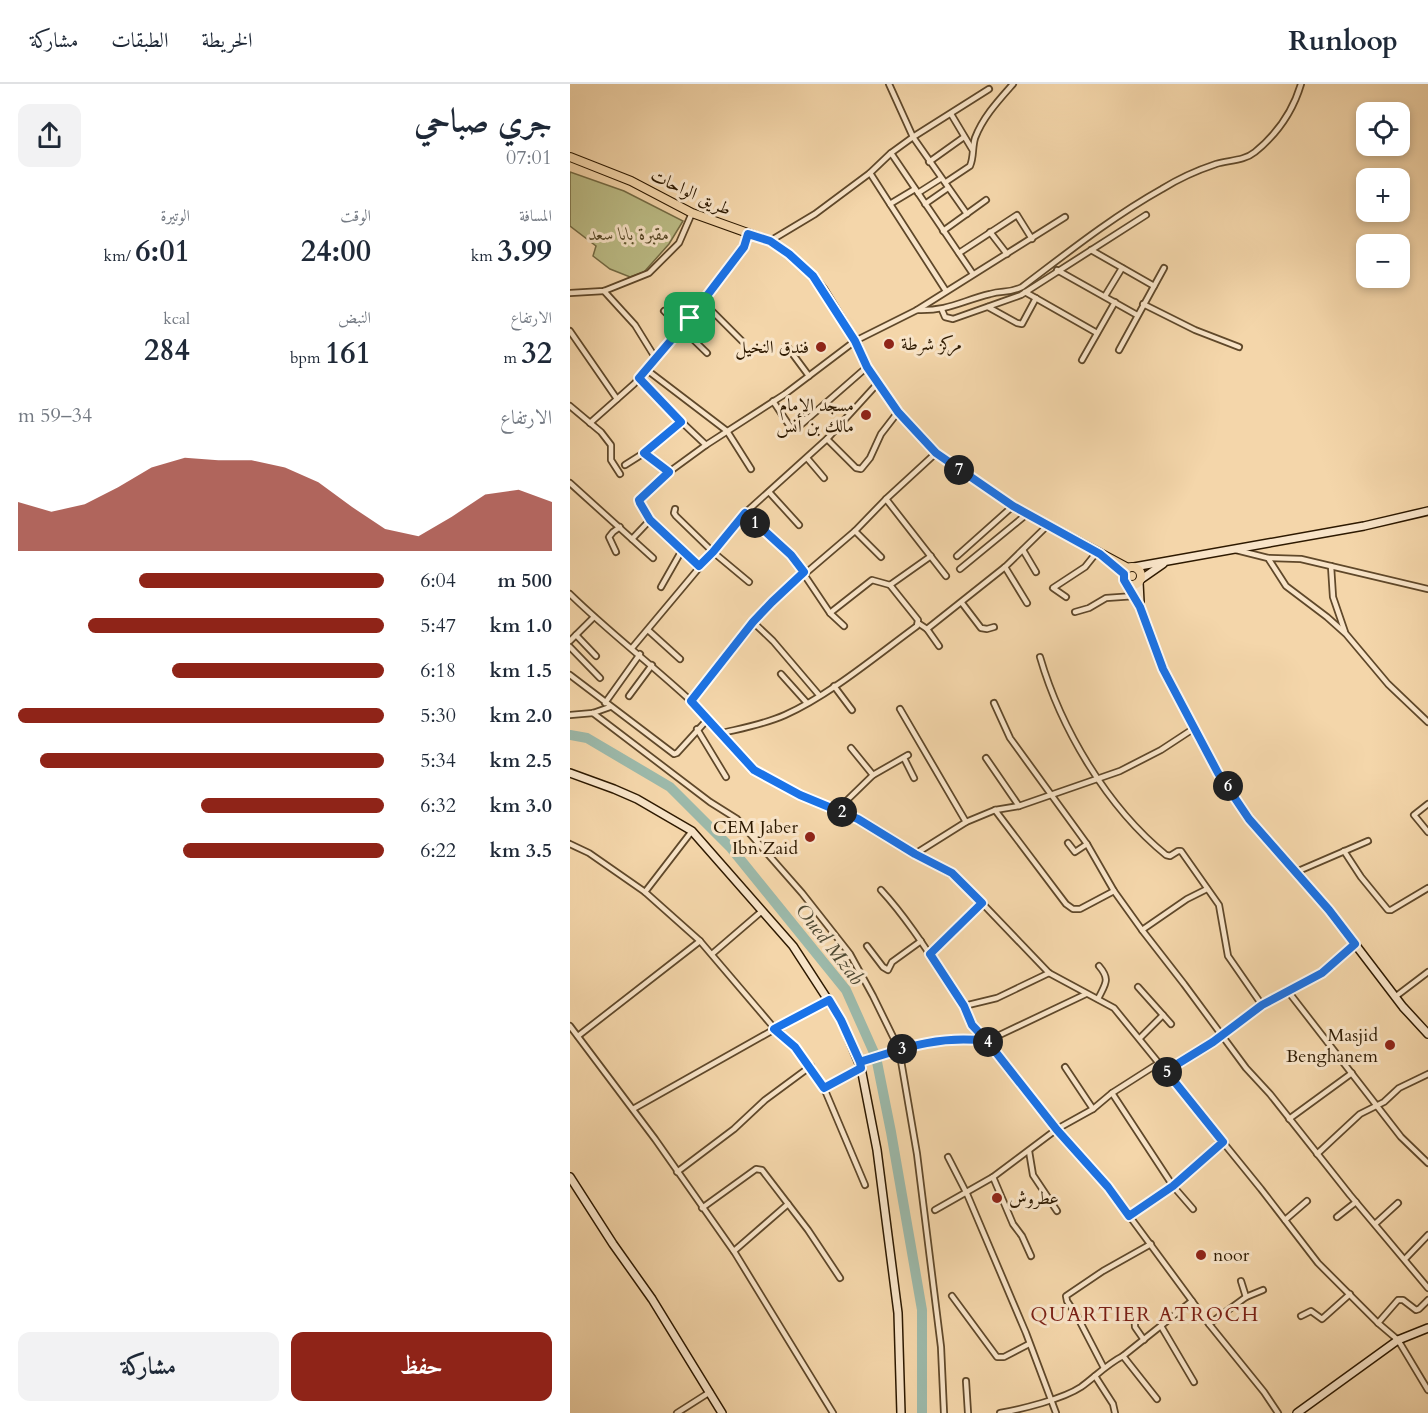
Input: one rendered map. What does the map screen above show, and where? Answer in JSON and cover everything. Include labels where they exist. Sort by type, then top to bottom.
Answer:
[{"type":"main road","name":"طريق الواحات","points":[[570,157],[631,181],[692,213],[770,241],[789,254],[813,276],[855,341],[867,367],[898,412],[936,453],[1013,506],[1128,570]]},
{"type":"main road","points":[[1128,570],[1140,572],[1139,581],[1134,585],[1124,580],[1128,570]]},
{"type":"street","points":[[890,84],[912,137],[967,214]]},
{"type":"street","points":[[890,204],[970,166],[972,149],[988,114],[1013,84]]},
{"type":"street","points":[[917,310],[942,310],[992,293],[1010,292],[1022,287],[1117,218],[1162,189],[1200,170],[1242,159],[1252,154],[1285,119],[1301,84]]},
{"type":"street","points":[[770,241],[815,214],[870,173],[912,137],[989,89]]},
{"type":"street","points":[[951,114],[972,149]]},
{"type":"street","points":[[929,162],[964,137]]},
{"type":"street","points":[[891,153],[973,274]]},
{"type":"street","points":[[870,173],[946,291]]},
{"type":"street","points":[[925,204],[948,188]]},
{"type":"street","points":[[943,231],[986,200]]},
{"type":"street","points":[[570,293],[604,291],[655,269],[679,243],[692,213]]},
{"type":"street","points":[[942,310],[945,317],[950,319],[1025,292],[1146,215]]},
{"type":"street","points":[[959,253],[1018,216],[1032,239]]},
{"type":"street","points":[[699,566],[650,520],[639,500],[669,472],[773,402],[855,341],[917,310],[1065,218]]},
{"type":"street","points":[[1117,218],[1124,229]]},
{"type":"street","points":[[990,232],[1007,254]]},
{"type":"street","points":[[590,423],[647,370],[744,247],[748,234]]},
{"type":"street","points":[[1091,250],[1154,286]]},
{"type":"street","points":[[1049,266],[1137,315]]},
{"type":"street","points":[[1105,296],[1122,268]]},
{"type":"street","points":[[1119,351],[1164,268]]},
{"type":"street","points":[[604,291],[635,325],[656,359]]},
{"type":"street","points":[[1025,292],[1097,333]]},
{"type":"street","points":[[988,307],[1022,324],[1036,298]]},
{"type":"street","points":[[1082,360],[1115,302]]},
{"type":"street","points":[[1143,304],[1195,330],[1239,347]]},
{"type":"street","points":[[690,318],[698,318],[711,310],[742,341]]},
{"type":"street","points":[[664,311],[707,353]]},
{"type":"street","points":[[570,331],[617,399]]},
{"type":"street","points":[[786,345],[809,376]]},
{"type":"street","points":[[773,402],[791,428],[796,429],[867,367]]},
{"type":"street","points":[[647,370],[728,431],[751,469]]},
{"type":"street","points":[[639,378],[706,445]]},
{"type":"street","points":[[632,648],[745,513],[827,439],[878,383]]},
{"type":"street","points":[[570,406],[601,432],[610,445],[611,460],[620,474]]},
{"type":"street","points":[[827,439],[856,468],[861,469],[870,458],[880,434],[898,412]]},
{"type":"street","points":[[625,465],[644,453],[681,422]]},
{"type":"street","points":[[644,453],[669,472]]},
{"type":"street","points":[[691,701],[753,622],[772,602],[804,572],[855,531],[936,453]]},
{"type":"street","points":[[807,458],[824,478]]},
{"type":"street","points":[[570,483],[653,558]]},
{"type":"street","points":[[769,492],[799,525]]},
{"type":"street","points":[[886,499],[946,576]]},
{"type":"street","points":[[957,556],[1013,506]]},
{"type":"street","points":[[675,509],[676,516],[713,552],[749,582]]},
{"type":"street","points":[[1128,570],[1364,526],[1428,511]]},
{"type":"street","points":[[745,513],[791,555],[831,613],[844,626]]},
{"type":"street","points":[[960,569],[1027,514]]},
{"type":"street","points":[[632,539],[650,520]]},
{"type":"street","points":[[927,629],[1005,567],[1048,525]]},
{"type":"street","points":[[616,552],[609,537],[620,527]]},
{"type":"street","points":[[855,531],[881,557]]},
{"type":"street","points":[[662,587],[682,550]]},
{"type":"street","points":[[1023,550],[1036,572]]},
{"type":"street","points":[[1236,550],[1268,558],[1290,557],[1428,589]]},
{"type":"street","points":[[1066,597],[1053,588],[1085,567],[1098,553]]},
{"type":"street","points":[[890,585],[931,556]]},
{"type":"street","points":[[1268,558],[1286,586],[1322,612],[1346,634],[1409,706],[1428,722]]},
{"type":"street","points":[[1140,608],[1139,581],[1165,562]]},
{"type":"street","points":[[1331,566],[1334,597],[1346,634]]},
{"type":"street","points":[[1005,567],[1027,603]]},
{"type":"street","points":[[831,613],[872,580],[890,585],[918,623],[927,629],[939,646]]},
{"type":"street","points":[[1128,584],[1140,608],[1163,669],[1218,773],[1249,819],[1296,872],[1395,997],[1428,1034]]},
{"type":"street","points":[[570,594],[691,701],[754,770],[800,795],[858,819],[915,854],[952,873],[1049,973],[1114,1008],[1318,1263],[1398,1340],[1428,1390]]},
{"type":"street","points":[[1075,612],[1106,598],[1135,596]]},
{"type":"street","points":[[962,603],[981,628],[994,627]]},
{"type":"street","points":[[570,641],[594,617]]},
{"type":"street","points":[[753,622],[773,641],[819,695]]},
{"type":"street","points":[[722,733],[770,721],[807,703],[834,686],[918,623]]},
{"type":"street","points":[[648,630],[680,659]]},
{"type":"street","points":[[576,635],[596,656]]},
{"type":"street","points":[[570,647],[600,678]]},
{"type":"street","points":[[605,703],[640,654]]},
{"type":"street","points":[[1040,657],[1048,686],[1064,719],[1099,778],[1126,816],[1146,838],[1168,856],[1181,851],[1219,905],[1228,956],[1262,1005]]},
{"type":"street","points":[[629,696],[652,665]]},
{"type":"street","points":[[781,674],[807,703]]},
{"type":"street","points":[[570,675],[674,754],[707,720]]},
{"type":"street","points":[[834,686],[852,710]]},
{"type":"street","points":[[994,703],[1010,738],[1087,844],[1114,891],[1142,930],[1246,1068],[1428,1288]]},
{"type":"street","points":[[570,715],[593,713],[610,707]]},
{"type":"street","points":[[900,710],[966,822]]},
{"type":"street","points":[[593,713],[737,819],[802,893],[850,954],[873,996],[899,1049],[917,1154],[941,1347],[944,1413]]},
{"type":"street","points":[[697,729],[726,777]]},
{"type":"street","points":[[915,854],[966,822],[996,810],[1019,806],[1138,763],[1193,729]]},
{"type":"street","points":[[851,748],[873,775]]},
{"type":"street","points":[[837,810],[873,775],[906,757],[914,778]]},
{"type":"street","points":[[986,758],[1019,806]]},
{"type":"street","points":[[570,773],[629,796],[692,831],[794,946],[841,1020],[860,1065],[877,1150],[896,1292],[901,1413]]},
{"type":"street","points":[[1428,804],[1414,815],[1428,832]]},
{"type":"street","points":[[996,810],[1056,893],[1069,906],[1076,910],[1080,909],[1114,891]]},
{"type":"street","points":[[645,892],[692,831]]},
{"type":"street","points":[[1296,872],[1368,841]]},
{"type":"street","points":[[1068,843],[1075,852],[1087,844]]},
{"type":"street","points":[[570,844],[589,853],[645,892],[700,941],[774,1029],[795,1047],[824,1088],[865,1185]]},
{"type":"street","points":[[1344,850],[1361,877],[1388,910],[1428,888]]},
{"type":"street","points":[[1142,930],[1187,899],[1207,889]]},
{"type":"street","points":[[882,890],[930,954],[964,1006],[972,1025],[1057,1130],[1108,1187],[1278,1413]]},
{"type":"street","points":[[930,954],[982,903]]},
{"type":"street","points":[[712,954],[762,911]]},
{"type":"street","points":[[578,1036],[700,941]]},
{"type":"street","points":[[867,946],[888,970],[892,962],[921,941]]},
{"type":"street","points":[[1166,1071],[1222,1035],[1262,1005],[1322,973],[1355,944]]},
{"type":"street","points":[[1098,999],[1107,979],[1099,966]]},
{"type":"street","points":[[1395,997],[1428,972]]},
{"type":"street","points":[[964,1006],[997,998],[1049,973]]},
{"type":"street","points":[[1138,987],[1171,1024]]},
{"type":"street","points":[[1287,990],[1401,1137],[1428,1162]]},
{"type":"street","points":[[824,1088],[860,1065],[899,1049],[943,1039],[987,1041],[1086,994]]},
{"type":"street","points":[[633,1109],[829,1000]]},
{"type":"street","points":[[1140,1038],[1163,1015]]},
{"type":"street","points":[[570,1026],[633,1109],[734,1251],[832,1413]]},
{"type":"street","points":[[936,1210],[993,1177],[1057,1130],[1093,1109],[1112,1093],[1159,1063]]},
{"type":"street","points":[[677,1172],[734,1129],[765,1100],[810,1066]]},
{"type":"street","points":[[1065,1067],[1093,1109]]},
{"type":"street","points":[[1289,1119],[1352,1073]]},
{"type":"street","points":[[1317,1154],[1353,1119],[1377,1106],[1399,1088],[1428,1074]]},
{"type":"street","points":[[1112,1093],[1173,1186],[1193,1209]]},
{"type":"street","points":[[1129,1216],[1173,1186],[1223,1142]]},
{"type":"street","points":[[1029,1151],[1033,1174],[1057,1211]]},
{"type":"street","points":[[948,1156],[967,1194],[1056,1413]]},
{"type":"street","points":[[702,1208],[758,1169],[766,1173],[840,1278]]},
{"type":"street","points":[[993,1177],[1013,1224],[1022,1236],[1030,1256]]},
{"type":"street","points":[[571,1180],[652,1299],[722,1413]]},
{"type":"street","points":[[1285,1220],[1307,1201]]},
{"type":"street","points":[[1337,1217],[1356,1202]]},
{"type":"street","points":[[1375,1224],[1398,1203]]},
{"type":"street","points":[[734,1251],[788,1204]]},
{"type":"street","points":[[1405,1259],[1428,1235]]},
{"type":"street","points":[[1104,1368],[1077,1316],[1067,1302],[1066,1296],[1103,1271],[1151,1244]]},
{"type":"street","points":[[1241,1281],[1245,1297]]},
{"type":"street","points":[[1209,1324],[1245,1297],[1263,1290]]},
{"type":"street","points":[[1301,1317],[1311,1311],[1322,1319],[1350,1294]]},
{"type":"street","points":[[952,1296],[997,1357],[1004,1357],[1029,1344]]},
{"type":"street","points":[[1378,1323],[1398,1300],[1403,1300],[1416,1310],[1428,1300]]},
{"type":"street","points":[[1000,1413],[1051,1399],[1077,1389],[1144,1340],[1192,1301]]},
{"type":"street","points":[[1134,1310],[1135,1327],[1144,1340]]},
{"type":"street","points":[[1161,1326],[1194,1382]]},
{"type":"street","points":[[1297,1413],[1398,1340],[1428,1328]]},
{"type":"street","points":[[1123,1356],[1157,1399]]},
{"type":"street","points":[[1095,1376],[1113,1404],[1115,1413]]},
{"type":"street","points":[[966,1381],[968,1413]]},
{"type":"street","points":[[677,1413],[710,1392]]},
{"type":"green space","name":"مقبرة بابا سعد","points":[[570,172],[624,191],[683,221],[669,244],[644,272],[630,277],[610,269],[593,256],[596,246],[570,226]]},
{"type":"waterway","name":"Oued Mzab","points":[[570,735],[587,738],[670,787],[731,848],[846,990],[876,1057],[891,1132],[922,1310],[922,1413]]},
{"type":"place","name":"مركز شرطة","points":[[889,344]]},
{"type":"place","name":"فندق النخيل","points":[[821,347]]},
{"type":"place","name":"مسجد الإمام مالك بن أنس","points":[[866,415]]},
{"type":"place","name":"CEM Jaber Ibn Zaid","points":[[810,837]]},
{"type":"place","name":"Masjid Benghanem","points":[[1390,1045]]},
{"type":"place","name":"عطروش","points":[[997,1198]]},
{"type":"place","name":"noor","points":[[1201,1255]]},
{"type":"district","name":"QUARTIER ATROCH","points":[[1145,1314]]},
{"type":"route","points":[[690,318],[639,378],[681,422],[644,453],[669,472],[651,487],[639,500],[640,503],[650,520],[699,566],[745,513],[791,555],[804,572],[753,622],[691,701],[754,770],[800,795],[858,819],[915,854],[952,873],[982,903],[930,954],[964,1006],[972,1025],[987,1041],[943,1039],[899,1049],[860,1062],[861,1068],[824,1088],[795,1047],[774,1029],[829,1000],[860,1062],[876,1057],[899,1049],[926,1043],[943,1039],[971,1039],[987,1041],[1057,1130],[1108,1187],[1129,1216],[1173,1186],[1223,1142],[1166,1071],[1213,1042],[1262,1005],[1322,973],[1355,944],[1329,910],[1249,819],[1218,773],[1163,669],[1140,607],[1124,580],[1124,574],[1100,554],[1013,506],[936,453],[898,412],[867,367],[857,344],[822,289],[804,267],[770,241],[748,234],[744,247],[690,318]]}]
